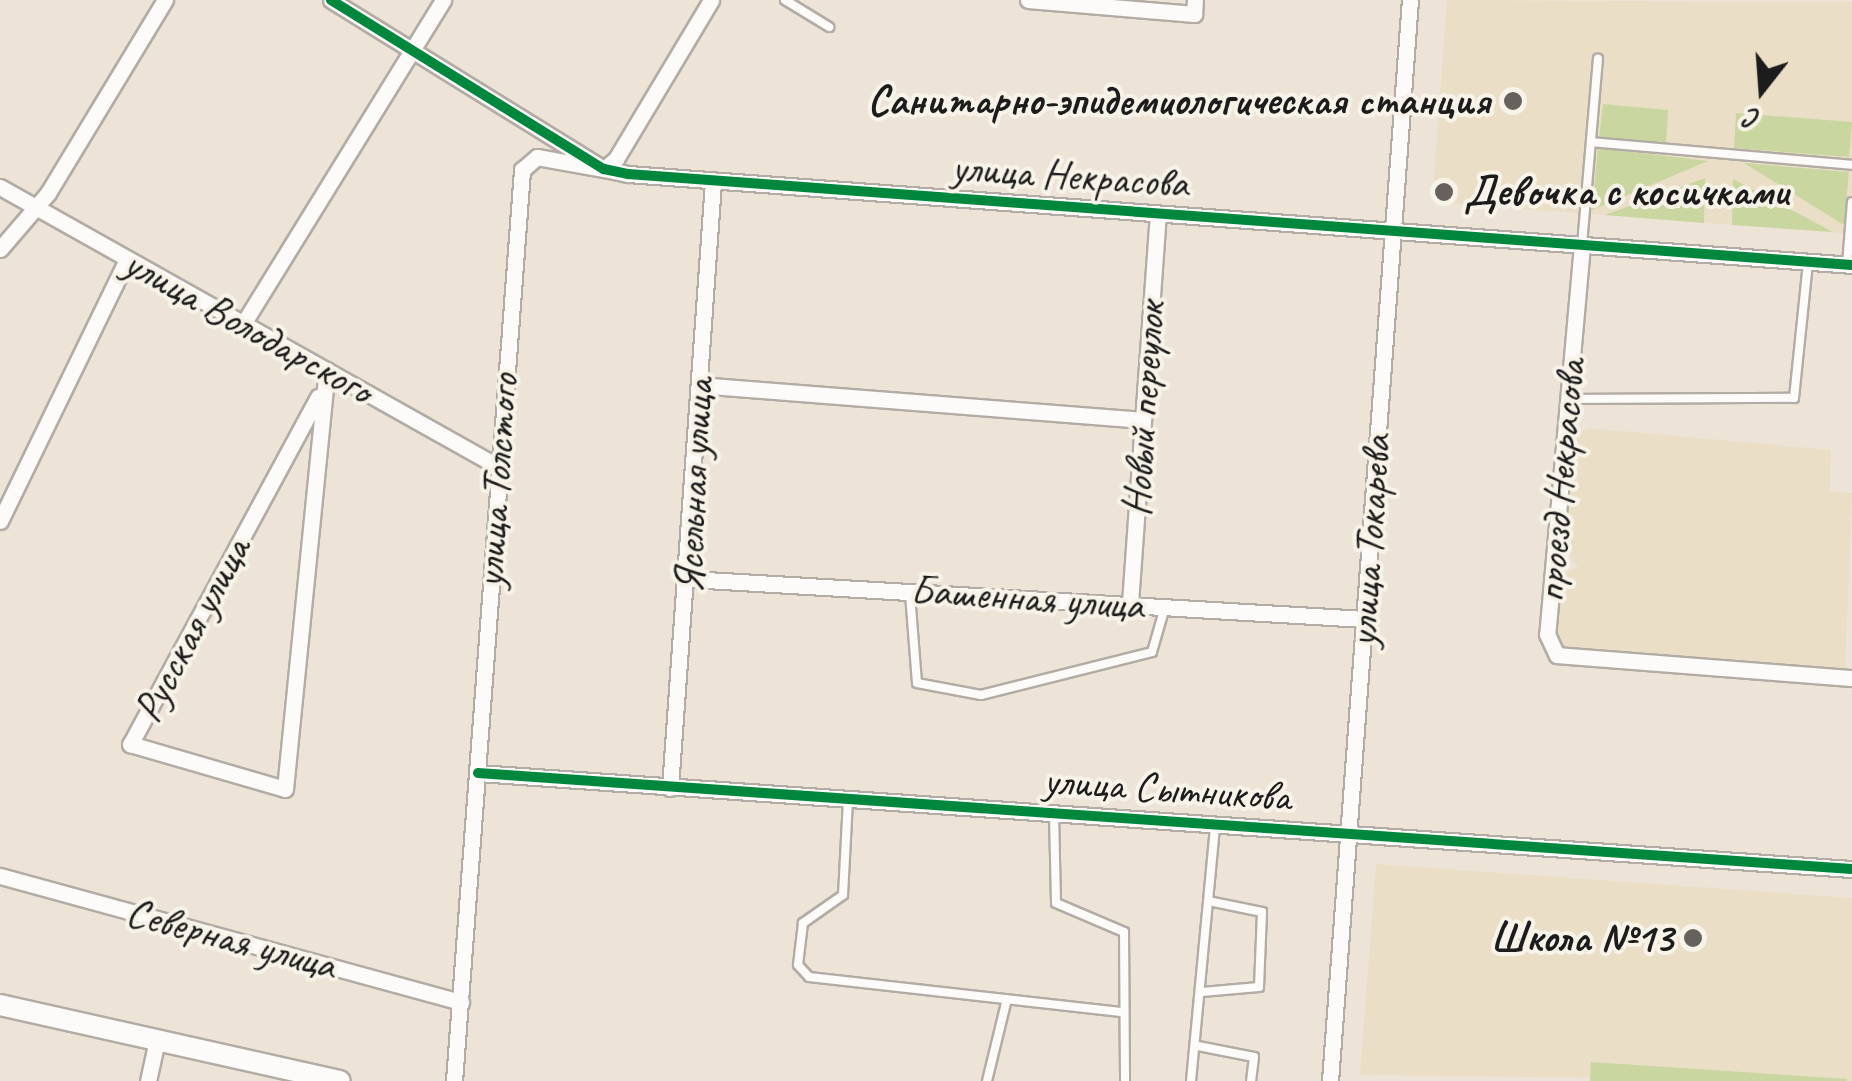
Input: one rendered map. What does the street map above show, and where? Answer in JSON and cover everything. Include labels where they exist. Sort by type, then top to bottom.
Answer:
[{"type":"main road","points":[[0,1006],[305,1077],[340,1081]]},
{"type":"street","points":[[0,249],[34,205],[164,0]]},
{"type":"street","name":"улица Некрасова","points":[[331,0],[604,169],[713,182],[1850,265]]},
{"type":"street","points":[[243,324],[443,0]]},
{"type":"street","points":[[604,169],[711,0]]},
{"type":"street","points":[[1028,0],[1194,14],[1195,0]]},
{"type":"street","name":"улица Токарева","points":[[1330,1081],[1410,0]]},
{"type":"street","name":"улица Толстого","points":[[454,1081],[522,170],[536,157],[604,169]]},
{"type":"street","name":"Ясельная улица","points":[[670,788],[689,579],[713,182]]},
{"type":"street","name":"улица Володарского","points":[[0,187],[497,466]]},
{"type":"street","name":"Новый переулок","points":[[1130,604],[1158,216]]},
{"type":"street","name":"проезд Некрасова","points":[[1582,245],[1547,634],[1557,656],[1852,678]]},
{"type":"street","points":[[0,521],[127,260]]},
{"type":"street","name":"Русская улица","points":[[318,396],[285,789],[130,744],[318,396],[327,370]]},
{"type":"street","points":[[699,385],[1143,420]]},
{"type":"street","name":"Башенная улица","points":[[689,579],[1364,620]]},
{"type":"street","name":"улица Сытникова","points":[[478,772],[1852,869]]},
{"type":"street","name":"Северная улица","points":[[0,876],[461,1002]]},
{"type":"street","points":[[148,1081],[157,1040]]},
{"type":"lane","points":[[785,0],[829,27]]},
{"type":"lane","points":[[1582,245],[1598,59]]},
{"type":"lane","points":[[1591,142],[1852,164]]},
{"type":"lane","points":[[1850,265],[1852,202]]},
{"type":"lane","points":[[1568,399],[1794,398],[1808,262]]},
{"type":"lane","points":[[910,590],[918,683],[981,695],[1152,652],[1165,607]]},
{"type":"lane","points":[[848,800],[842,895],[803,922],[798,965],[809,977],[1123,1012]]},
{"type":"lane","points":[[1054,814],[1056,903],[1124,932],[1125,1081]]},
{"type":"lane","points":[[1191,1081],[1198,1046],[1216,824]]},
{"type":"lane","points":[[1202,992],[1259,987],[1262,912],[1209,901]]},
{"type":"lane","points":[[988,1081],[1007,999]]},
{"type":"lane","points":[[1198,1046],[1254,1057],[1251,1081]]},
{"type":"shaded area","points":[[1447,0],[1852,2],[1852,234],[1432,202]]},
{"type":"shaded area","points":[[1589,428],[1831,450],[1830,491],[1852,493],[1845,675],[1570,657],[1556,637],[1562,573],[1578,568],[1566,549],[1577,433]]},
{"type":"shaded area","name":"Школа №13","points":[[1376,864],[1852,898],[1852,1081],[1360,1075]]},
{"type":"green space","points":[[1603,104],[1668,110],[1666,145],[1599,139]]},
{"type":"green space","points":[[1736,113],[1852,122],[1849,157],[1734,148]]},
{"type":"green space","points":[[1598,148],[1708,161],[1592,210]]},
{"type":"green space","points":[[1744,163],[1849,172],[1844,225]]},
{"type":"green space","points":[[1705,178],[1704,223],[1605,215]]},
{"type":"green space","points":[[1733,179],[1833,232],[1732,225]]},
{"type":"green space","points":[[1591,1062],[1847,1079],[1847,1081],[1590,1081]]},
{"type":"cycle path","points":[[331,0],[604,169],[628,174],[1852,265]]},
{"type":"cycle path","points":[[478,773],[1852,869]]},
{"type":"place","name":"Санитарно-эпидемиологическая станция","points":[[1513,101]]},
{"type":"place","name":"Девочка с косичками","points":[[1444,192]]},
{"type":"place","name":"Школа №13","points":[[1693,938]]}]
